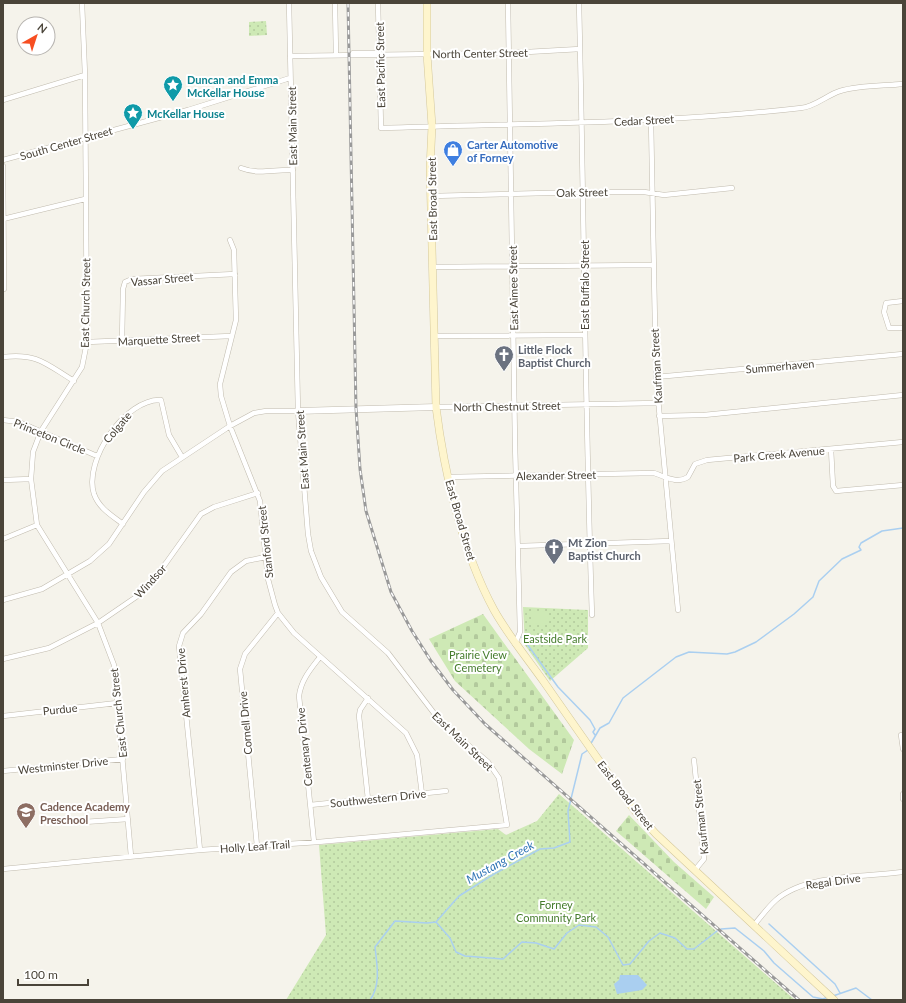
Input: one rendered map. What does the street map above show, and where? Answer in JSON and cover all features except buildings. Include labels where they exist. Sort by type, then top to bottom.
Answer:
[{"type":"main road","name":"East Broad Street","points":[[426,3],[427,54],[432,126],[430,168],[432,196],[436,407],[440,440],[448,477],[469,554],[494,609],[515,644],[635,810],[656,834],[834,1000]]},
{"type":"street","name":"East Church Street","points":[[82,3],[85,75],[87,342],[82,367],[40,431],[33,452],[31,480],[37,525],[98,623],[114,665],[131,856]]},
{"type":"street","name":"East Main Street","points":[[289,3],[298,411],[308,534],[311,551],[321,577],[342,612],[388,653],[440,721],[488,762],[499,778],[507,825]]},
{"type":"street","points":[[290,56],[336,55],[335,3]]},
{"type":"street","name":"East Pacific Street","points":[[378,3],[381,128]]},
{"type":"street","name":"East Aimee Street","points":[[508,3],[520,632],[515,644]]},
{"type":"street","name":"East Buffalo Street","points":[[579,3],[584,192],[587,474],[592,615]]},
{"type":"street","name":"North Center Street","points":[[336,55],[375,53],[380,55],[509,53],[580,49]]},
{"type":"street","points":[[3,100],[85,75]]},
{"type":"street","name":"South Center Street","points":[[3,160],[188,110],[290,78]]},
{"type":"street","name":"Cedar Street","points":[[381,128],[432,126],[511,126],[651,120],[804,108],[840,91],[852,88],[903,84]]},
{"type":"street","name":"Kaufman Street","points":[[651,120],[656,377],[664,476],[678,610]]},
{"type":"street","points":[[3,166],[4,288]]},
{"type":"street","points":[[241,168],[261,173],[279,170],[293,170]]},
{"type":"street","name":"Oak Street","points":[[432,196],[584,192],[652,193],[664,195],[732,188]]},
{"type":"street","points":[[4,219],[85,199]]},
{"type":"street","name":"Stanford Street","points":[[230,240],[234,250],[236,320],[220,384],[223,407],[258,493],[262,511],[268,580],[278,613],[294,633],[399,725],[412,742],[417,755],[422,794]]},
{"type":"street","points":[[433,267],[654,265]]},
{"type":"street","name":"Vassar Street","points":[[122,341],[123,289],[125,282],[132,279],[235,274]]},
{"type":"street","points":[[903,301],[886,303],[884,312],[889,328],[903,328]]},
{"type":"street","points":[[435,336],[585,335]]},
{"type":"street","name":"Marquette Street","points":[[87,342],[231,336]]},
{"type":"street","name":"Summerhaven","points":[[656,377],[903,354]]},
{"type":"street","points":[[3,357],[29,356],[39,360],[74,381]]},
{"type":"street","points":[[659,416],[704,415],[903,395]]},
{"type":"street","name":"Colgate","points":[[123,524],[102,508],[94,493],[92,479],[97,456],[104,441],[132,409],[152,399],[161,400],[169,435],[182,457]]},
{"type":"street","name":"North Chestnut Street","points":[[298,411],[356,408],[658,403]]},
{"type":"street","points":[[3,600],[42,589],[90,561],[109,544],[144,492],[162,471],[230,426],[254,413],[266,411],[298,411]]},
{"type":"street","name":"Princeton Circle","points":[[3,420],[19,422],[97,456]]},
{"type":"street","name":"Park Creek Avenue","points":[[664,476],[671,480],[685,479],[688,477],[695,464],[707,460],[903,442]]},
{"type":"street","points":[[831,449],[834,490],[903,485]]},
{"type":"street","name":"Alexander Street","points":[[448,477],[654,473],[664,476]]},
{"type":"street","points":[[3,480],[31,480]]},
{"type":"street","name":"Windsor","points":[[3,659],[49,648],[98,623],[136,597],[145,589],[166,563],[201,514],[214,507],[258,493]]},
{"type":"street","points":[[3,539],[37,525]]},
{"type":"street","points":[[518,546],[671,541]]},
{"type":"street","name":"Amherst Drive","points":[[200,850],[179,646],[180,639],[183,633],[201,614],[230,572],[246,561],[266,557]]},
{"type":"street","name":"Cornell Drive","points":[[257,846],[240,669],[245,654],[278,613]]},
{"type":"street","name":"Centenary Drive","points":[[314,842],[299,696],[300,686],[306,675],[320,657]]},
{"type":"street","points":[[368,698],[360,710],[359,716],[368,799]]},
{"type":"street","name":"Purdue","points":[[3,716],[118,703]]},
{"type":"street","points":[[901,735],[903,749]]},
{"type":"street","name":"Westminster Drive","points":[[3,771],[123,758]]},
{"type":"street","name":"Kaufman Street","points":[[694,760],[704,859],[695,870]]},
{"type":"street","name":"Southwestern Drive","points":[[310,805],[446,791]]},
{"type":"street","points":[[84,822],[128,819]]},
{"type":"street","name":"Holly Leaf Trail","points":[[3,869],[131,856],[507,825]]},
{"type":"street","name":"Regal Drive","points":[[754,925],[776,900],[798,886],[821,880],[903,872]]},
{"type":"green space","points":[[266,21],[267,35],[249,36],[249,22]]},
{"type":"green space","name":"Eastside Park","points":[[523,607],[588,610],[588,648],[550,681],[525,645]]},
{"type":"green space","points":[[532,611],[548,612],[548,624],[532,623]]},
{"type":"green space","name":"Prairie View Cemetery","points":[[483,614],[574,740],[562,774],[529,749],[455,681],[429,639]]},
{"type":"green space","name":"Forney Community Park","points":[[559,794],[795,1000],[286,1000],[326,935],[319,845],[498,829],[506,835],[537,821]]},
{"type":"green space","points":[[629,815],[674,862],[714,897],[706,909],[616,831]]},
{"type":"water","points":[[620,975],[638,975],[647,985],[642,990],[617,994],[614,984],[619,980]]},
{"type":"waterway","name":"Mustang Creek","points":[[590,745],[600,728],[609,723],[623,698],[676,657],[689,652],[727,654],[735,652],[756,642],[794,614],[813,597],[819,581],[842,559],[861,550],[859,547],[861,543],[882,531],[903,528]]},
{"type":"waterway","points":[[522,637],[558,687],[590,720],[595,729],[593,732],[595,735]]},
{"type":"waterway","name":"Mustang Creek","points":[[370,1000],[376,988],[377,981],[375,947],[395,921],[427,923],[436,922],[459,896],[494,874],[540,849],[554,848],[570,842],[568,811],[582,754],[588,750]]},
{"type":"waterway","points":[[436,922],[450,938],[456,952],[465,956],[503,959],[522,942],[536,943],[554,949],[567,933],[579,925],[596,927],[608,937],[623,965],[630,964],[649,941],[660,933],[675,938],[687,949],[694,949],[717,931]]},
{"type":"waterway","points":[[769,924],[835,984],[840,993]]},
{"type":"waterway","points":[[721,929],[735,928],[764,951],[774,963],[813,997],[823,999],[828,997]]},
{"type":"waterway","points":[[833,996],[856,988],[872,1000]]},
{"type":"railway","points":[[348,3],[356,408],[360,469],[366,511],[391,592],[412,631],[431,661],[453,690],[485,724],[799,1000]]},
{"type":"place","name":"Duncan and Emma McKellar House","points":[[173,102]]},
{"type":"place","name":"McKellar House","points":[[133,130]]},
{"type":"place","name":"Carter Automotive of Forney","points":[[453,167]]},
{"type":"place","name":"Little Flock Baptist Church","points":[[504,372]]},
{"type":"place","name":"Mt Zion Baptist Church","points":[[554,565]]},
{"type":"place","name":"Cadence Academy Preschool","points":[[26,829]]}]
